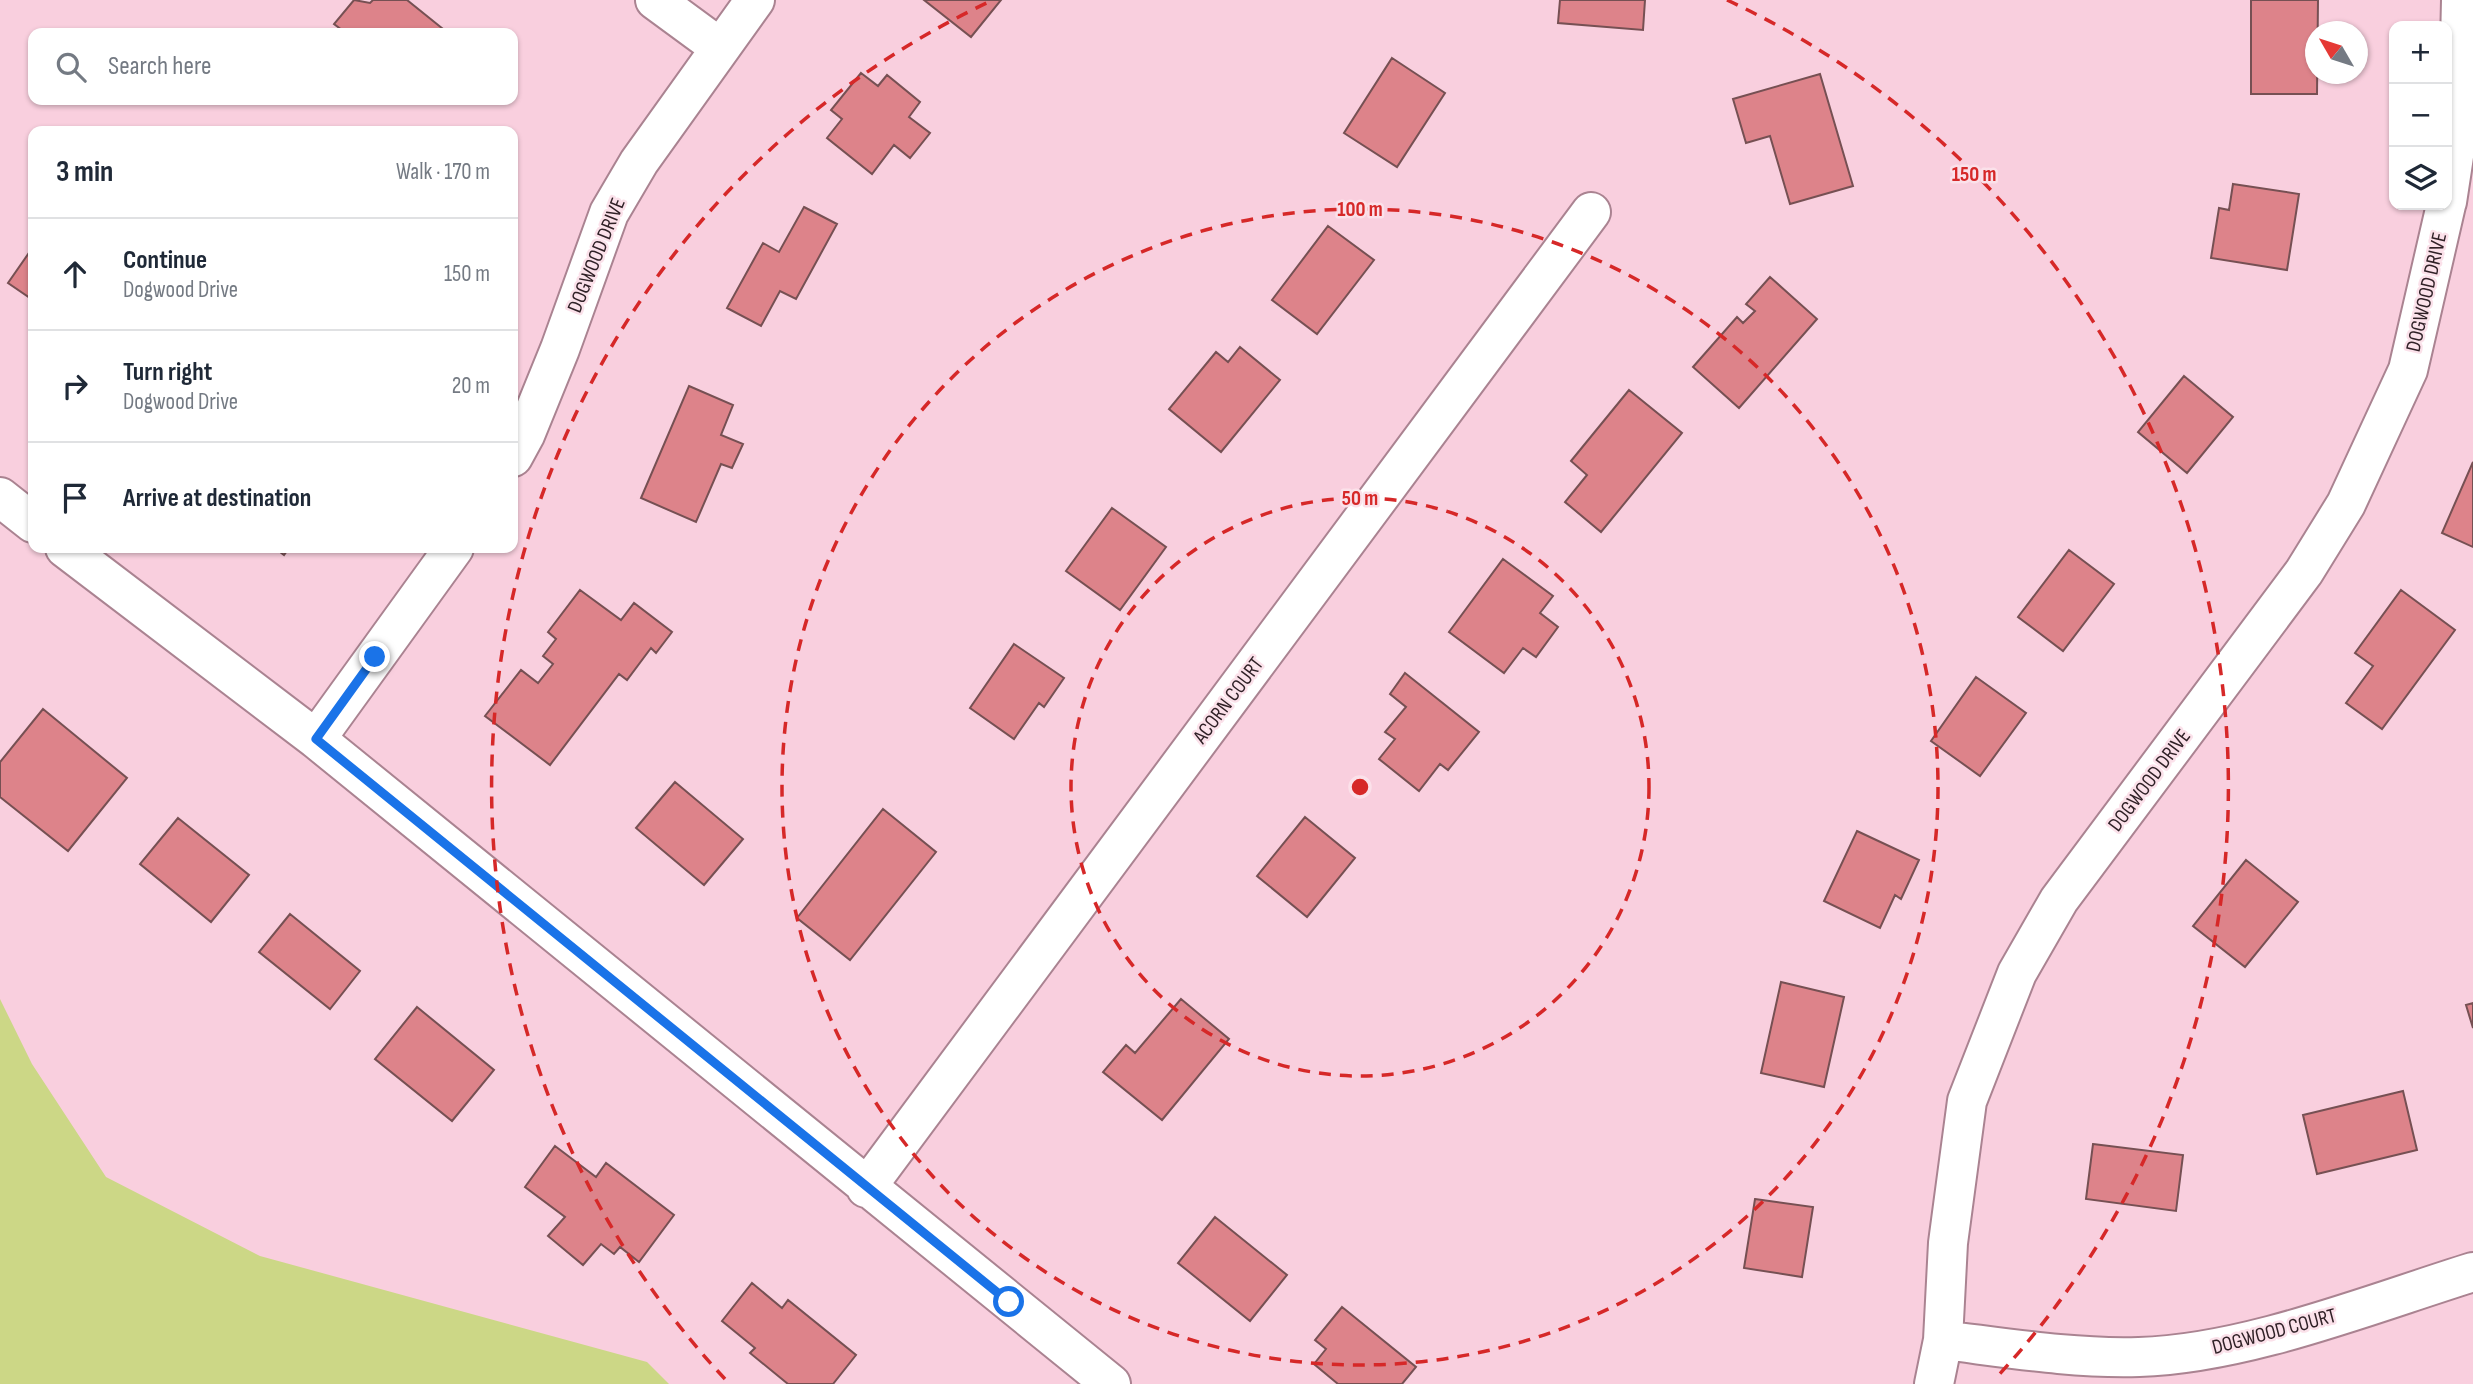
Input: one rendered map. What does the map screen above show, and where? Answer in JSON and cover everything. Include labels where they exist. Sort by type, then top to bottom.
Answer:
[{"type":"street","points":[[655,0],[719,47]]},
{"type":"street","name":"DOGWOOD DRIVE","points":[[518,448],[550,373],[609,213],[639,162],[755,0]]},
{"type":"street","name":"DOGWOOD DRIVE","points":[[2452,166],[2458,130],[2462,0]]},
{"type":"street","name":"DOGWOOD DRIVE","points":[[1934,1384],[1943,1340],[1949,1230],[1967,1101],[2017,973],[2059,900],[2304,572],[2346,504],[2408,370],[2444,210]]},
{"type":"street","name":"ACORN COURT","points":[[866,1188],[1591,212]]},
{"type":"street","points":[[0,497],[28,519]]},
{"type":"street","points":[[72,553],[316,739],[866,1188],[1111,1384]]},
{"type":"street","points":[[316,739],[450,553]]},
{"type":"street","name":"DOGWOOD COURT","points":[[1943,1340],[2139,1357],[2195,1352],[2247,1342],[2473,1272]]},
{"type":"green space","points":[[0,999],[32,1064],[106,1177],[260,1256],[647,1362],[669,1384],[0,1384]]},
{"type":"building","points":[[354,0],[370,3],[373,0],[407,0],[442,28],[339,28],[334,24]]},
{"type":"building","points":[[924,0],[1001,0],[971,37]]},
{"type":"building","points":[[1560,0],[1645,0],[1643,30],[1558,23]]},
{"type":"building","points":[[2251,0],[2318,0],[2318,21],[2305,21],[2305,84],[2317,84],[2317,94],[2251,94]]},
{"type":"building","points":[[1392,58],[1445,93],[1397,167],[1344,133]]},
{"type":"building","points":[[861,73],[878,86],[887,75],[920,102],[909,117],[930,133],[910,158],[894,145],[872,174],[827,138],[842,119],[831,110]]},
{"type":"building","points":[[1820,74],[1853,186],[1790,204],[1770,136],[1746,143],[1733,99]]},
{"type":"building","points":[[2233,184],[2299,194],[2287,270],[2211,258],[2219,208],[2229,210]]},
{"type":"building","points":[[804,207],[837,224],[796,299],[780,291],[761,326],[727,308],[763,243],[779,252]]},
{"type":"building","points":[[1328,226],[1374,260],[1317,334],[1272,300]]},
{"type":"building","points":[[28,254],[28,297],[8,283]]},
{"type":"building","points":[[1770,277],[1817,319],[1739,408],[1693,367],[1737,317],[1743,323],[1755,311],[1746,304]]},
{"type":"building","points":[[1240,347],[1280,380],[1221,452],[1169,409],[1216,352],[1228,362]]},
{"type":"building","points":[[2184,376],[2233,417],[2187,473],[2138,432]]},
{"type":"building","points":[[689,386],[733,405],[721,435],[743,444],[732,468],[721,464],[696,522],[641,498]]},
{"type":"building","points":[[1629,390],[1682,433],[1601,532],[1565,502],[1587,475],[1571,461]]},
{"type":"building","points":[[2473,462],[2473,547],[2442,533]]},
{"type":"building","points":[[1112,508],[1166,547],[1120,610],[1066,571]]},
{"type":"building","points":[[2069,550],[2114,584],[2063,651],[2018,617]]},
{"type":"building","points":[[1503,559],[1553,596],[1540,613],[1558,627],[1536,657],[1523,648],[1504,673],[1449,632]]},
{"type":"building","points":[[580,590],[621,620],[634,603],[672,632],[656,653],[651,648],[627,680],[619,674],[550,765],[485,716],[521,670],[538,683],[553,664],[543,656],[556,639],[548,632]]},
{"type":"building","points":[[2401,590],[2455,630],[2382,729],[2346,703],[2373,666],[2355,653]]},
{"type":"building","points":[[1014,644],[1064,678],[1044,707],[1039,703],[1014,739],[970,708]]},
{"type":"building","points":[[1405,673],[1479,732],[1448,770],[1440,764],[1419,791],[1379,759],[1395,739],[1385,732],[1406,707],[1390,694]]},
{"type":"building","points":[[1976,677],[2026,713],[1980,776],[1931,741]]},
{"type":"building","points":[[43,709],[127,778],[68,851],[0,797],[0,762]]},
{"type":"building","points":[[675,782],[743,839],[704,885],[636,828]]},
{"type":"building","points":[[883,809],[936,852],[850,960],[797,918]]},
{"type":"building","points":[[1305,817],[1355,858],[1307,917],[1257,876]]},
{"type":"building","points":[[178,818],[249,875],[211,922],[140,864]]},
{"type":"building","points":[[1857,831],[1919,860],[1901,899],[1895,895],[1880,928],[1824,901]]},
{"type":"building","points":[[2246,860],[2298,902],[2245,967],[2193,926]]},
{"type":"building","points":[[290,914],[360,971],[330,1009],[259,952]]},
{"type":"building","points":[[1781,982],[1844,997],[1824,1087],[1761,1073]]},
{"type":"building","points":[[1181,999],[1229,1039],[1162,1120],[1103,1072],[1126,1045],[1135,1053]]},
{"type":"building","points":[[2473,1003],[2473,1028],[2466,1005]]},
{"type":"building","points":[[417,1007],[494,1070],[452,1121],[375,1059]]},
{"type":"building","points":[[2403,1091],[2417,1150],[2317,1174],[2303,1115]]},
{"type":"building","points":[[2093,1144],[2183,1155],[2176,1211],[2086,1199]]},
{"type":"building","points":[[555,1146],[596,1177],[606,1163],[674,1215],[639,1262],[620,1247],[614,1254],[601,1244],[583,1265],[548,1236],[565,1217],[525,1187]]},
{"type":"building","points":[[1755,1199],[1813,1207],[1802,1277],[1744,1268]]},
{"type":"building","points":[[1215,1217],[1287,1275],[1250,1321],[1178,1263]]},
{"type":"building","points":[[752,1283],[782,1308],[788,1300],[856,1355],[833,1384],[788,1384],[750,1353],[755,1348],[722,1321]]},
{"type":"building","points":[[1342,1307],[1416,1367],[1402,1384],[1338,1384],[1314,1364],[1326,1349],[1315,1340]]},
{"type":"route","points":[[375,657],[316,739],[1009,1302]]}]
